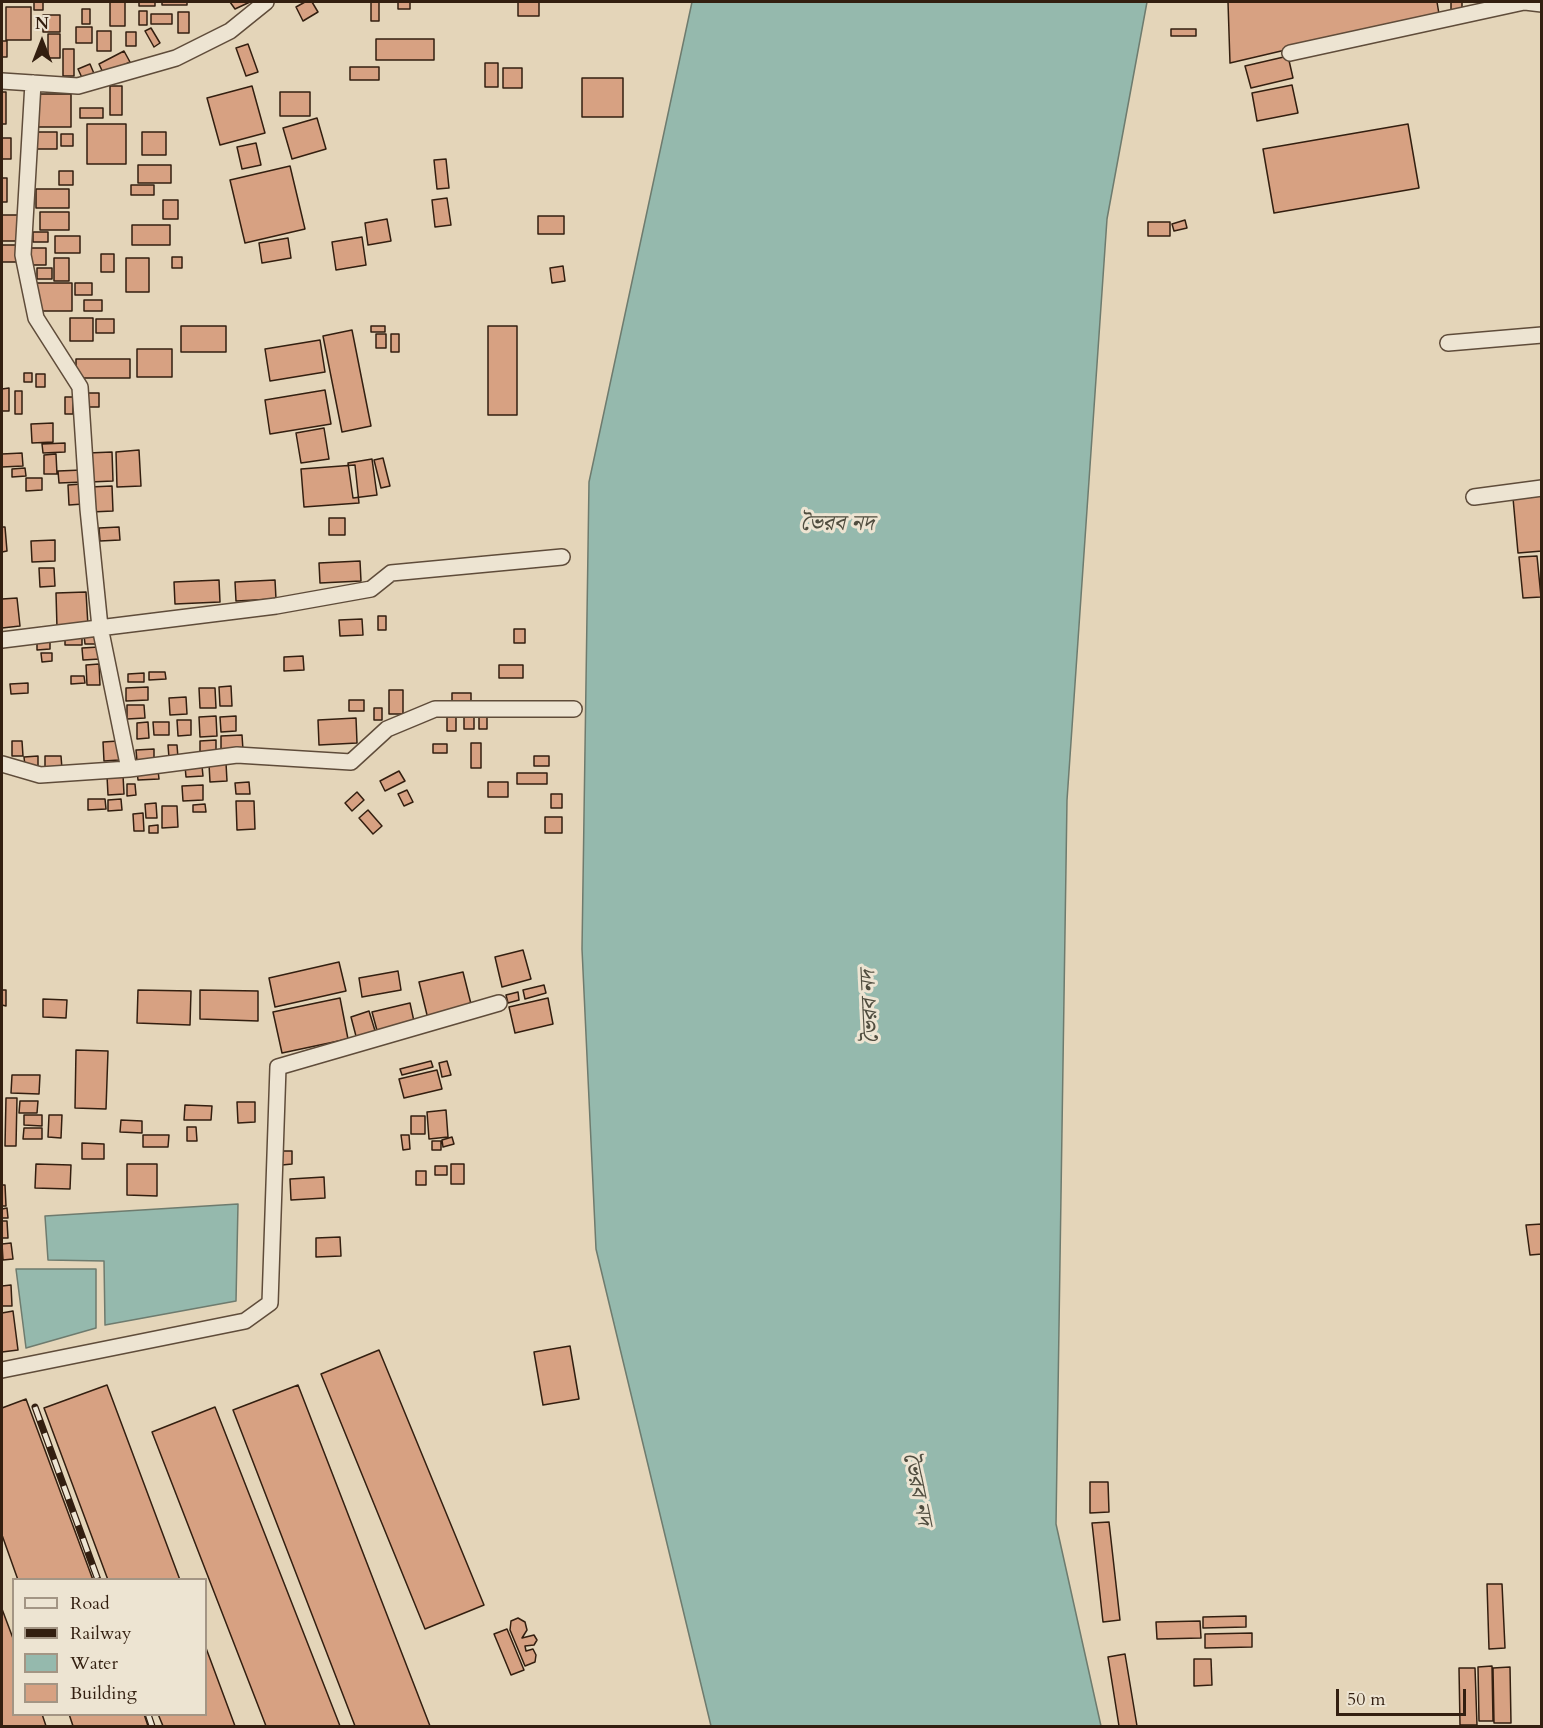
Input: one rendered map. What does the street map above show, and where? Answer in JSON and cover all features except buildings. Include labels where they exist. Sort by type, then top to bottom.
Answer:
[{"type":"street","points":[[2,81],[78,86],[176,58],[230,31],[266,2]]},
{"type":"street","points":[[1290,53],[1525,2],[1542,4]]},
{"type":"street","points":[[33,83],[23,255],[36,318],[80,387],[88,509],[100,627],[129,769]]},
{"type":"street","points":[[1449,344],[1542,335]]},
{"type":"street","points":[[1474,497],[1542,488]]},
{"type":"street","points":[[2,640],[276,606],[371,589],[391,573],[562,557]]},
{"type":"street","points":[[2,764],[40,775],[129,769],[237,755],[351,762],[387,729],[435,709],[574,709]]},
{"type":"street","points":[[2,1370],[245,1321],[270,1303],[278,1067],[499,1003]]},
{"type":"water","name":"ভৈরব নদ","points":[[692,2],[1147,2],[1107,219],[1067,800],[1056,1524],[1101,1726],[711,1726],[596,1249],[582,949],[589,482]]},
{"type":"water","points":[[238,1204],[236,1301],[105,1325],[104,1261],[48,1260],[45,1216]]},
{"type":"water","points":[[16,1269],[96,1269],[96,1328],[26,1348]]},
{"type":"railway","points":[[35,1407],[97,1578]]},
{"type":"railway","points":[[149,1716],[152,1726]]}]
